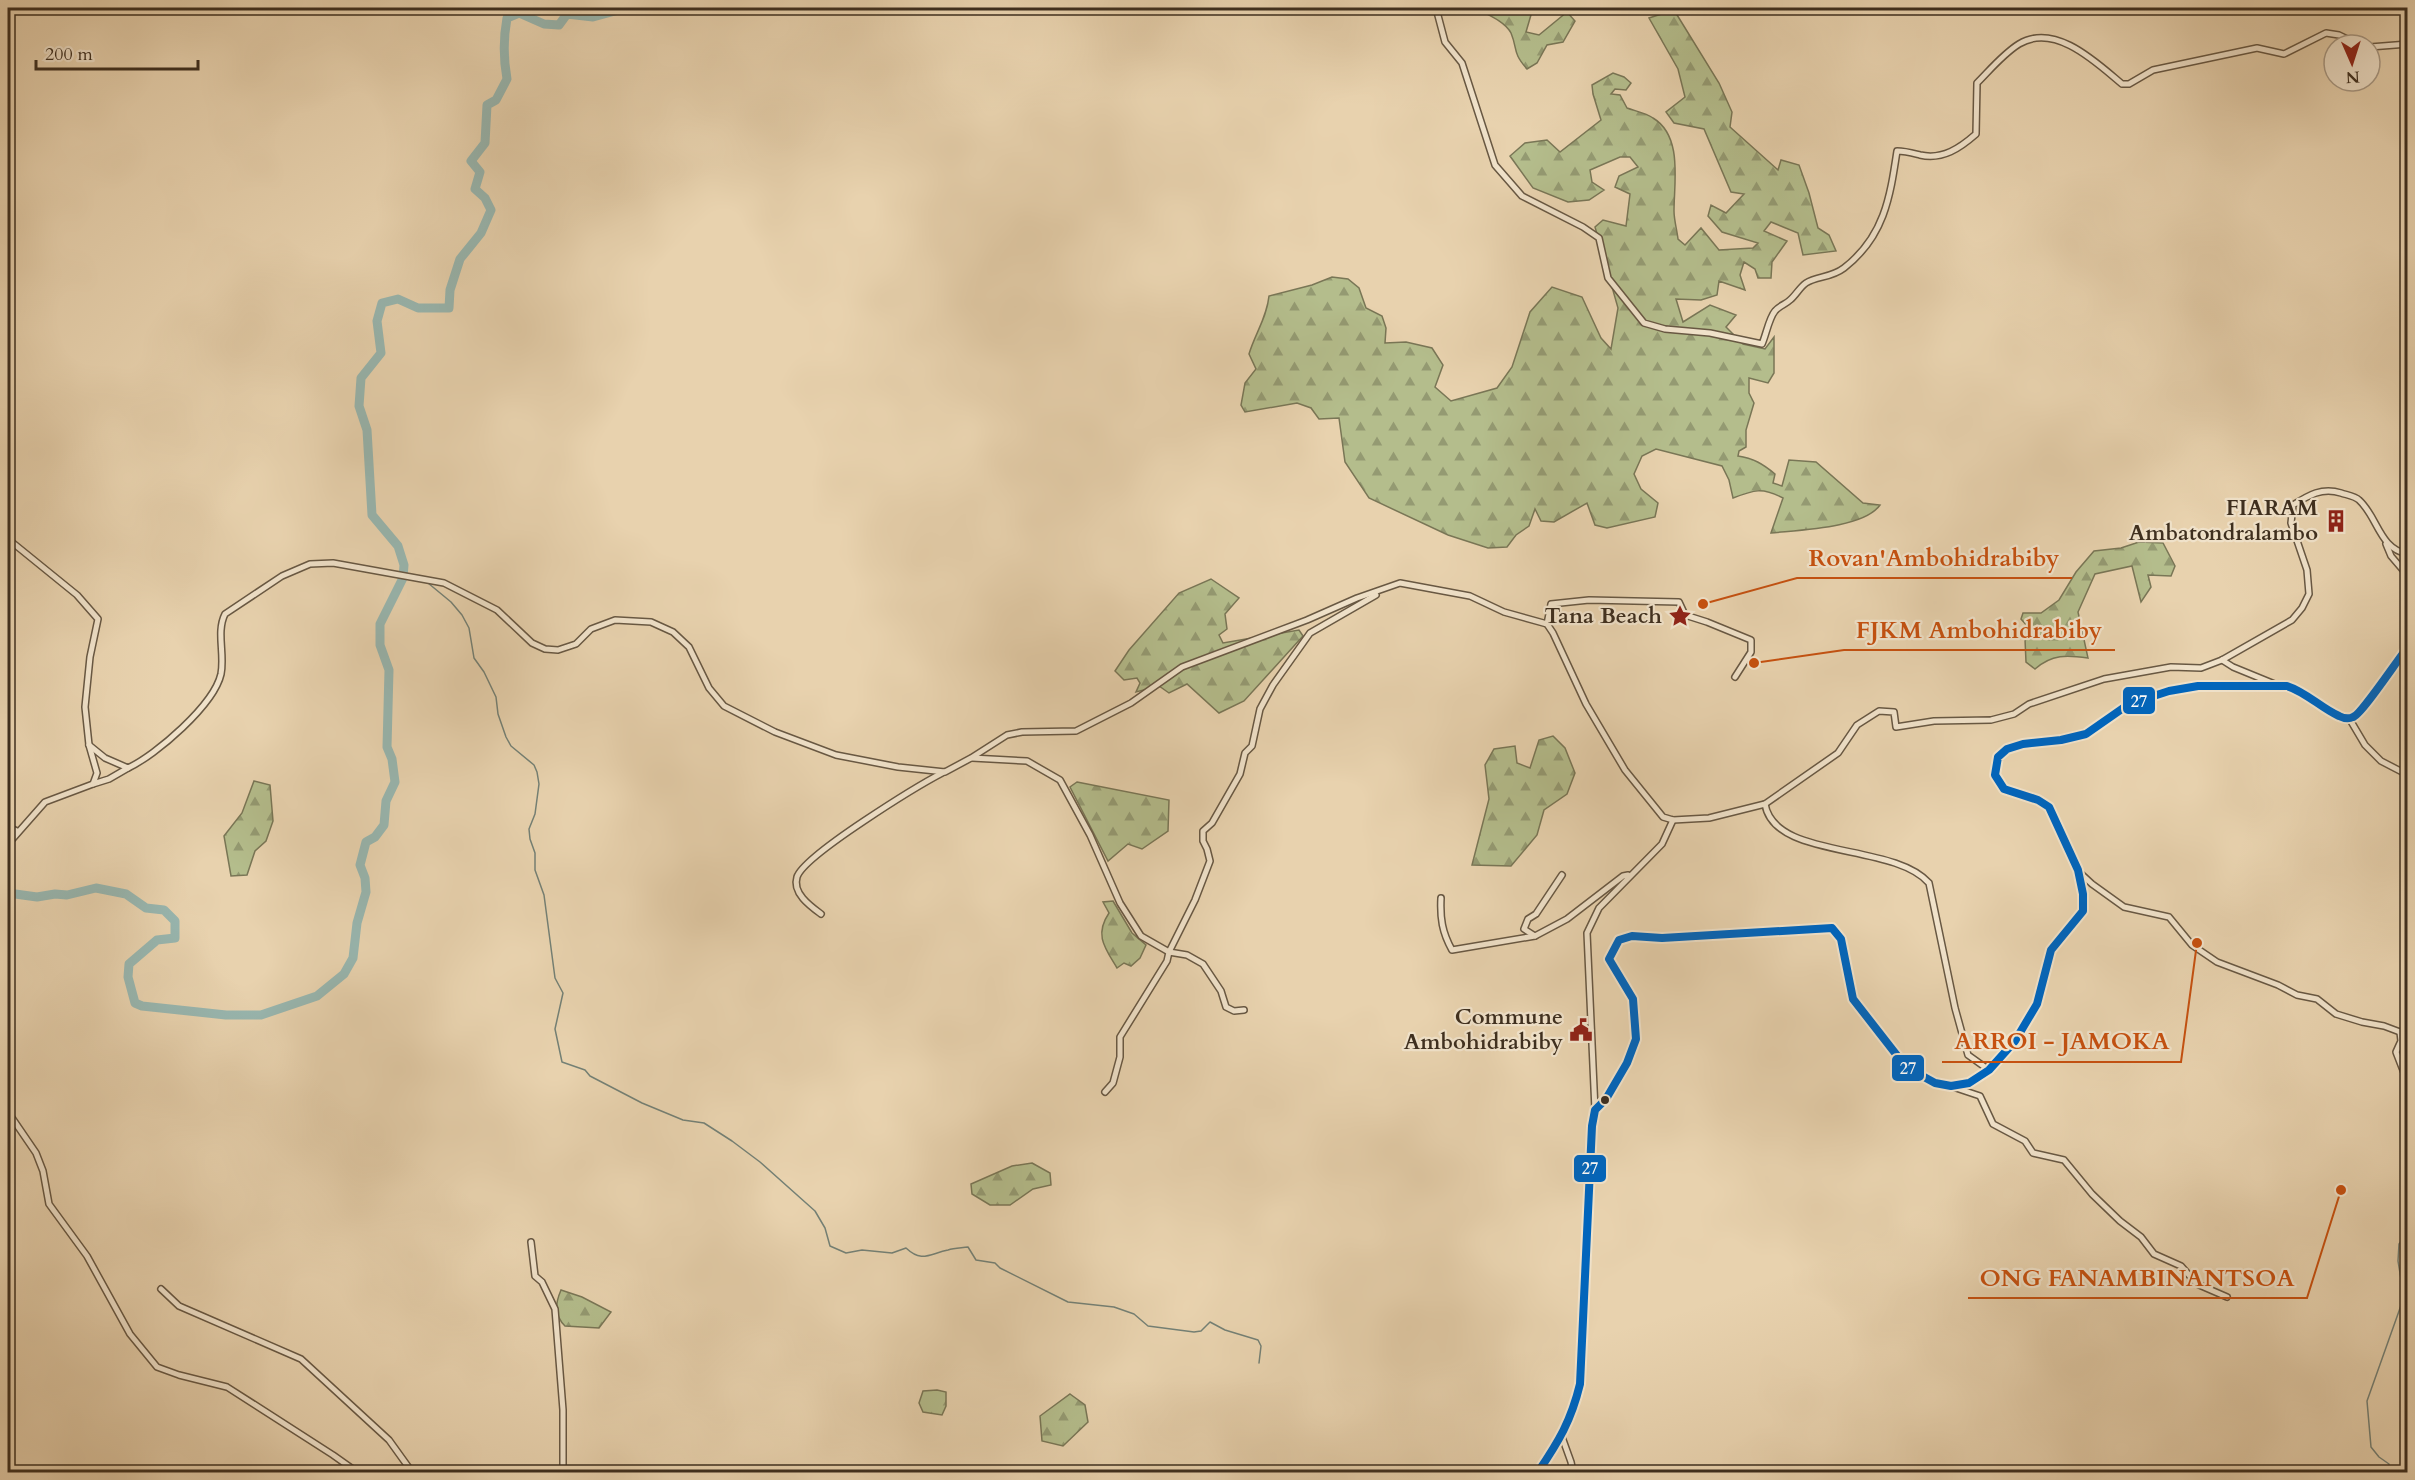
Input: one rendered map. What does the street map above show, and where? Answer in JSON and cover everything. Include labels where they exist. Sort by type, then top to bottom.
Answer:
[{"type":"main road","points":[[1538,1473],[1562,1437],[1574,1411],[1580,1384],[1587,1204],[1595,1110],[1606,1099],[1627,1063],[1636,1039],[1633,999],[1610,959],[1619,940],[1632,936],[1662,938],[1832,928],[1841,939],[1853,999],[1906,1067],[1935,1083],[1951,1086],[1969,1083],[1989,1070],[2014,1041],[2037,1004],[2051,950],[2083,911],[2083,894],[2078,870],[2049,807],[2043,802],[2004,789],[1995,775],[1998,757],[2007,749],[2023,744],[2061,740],[2086,734],[2129,704],[2169,691],[2199,686],[2247,687],[2277,684],[2296,689],[2335,713],[2349,718],[2363,710],[2408,647]]},
{"type":"street","points":[[1436,8],[1445,42],[1462,63],[1495,165],[1522,196],[1599,237],[1608,278],[1644,323],[1665,329],[1710,333],[1762,344],[1774,312],[1790,300],[1806,283],[1828,277],[1842,269],[1853,260],[1876,231],[1885,214],[1891,192],[1897,151],[1907,151],[1922,156],[1942,156],[1961,147],[1976,134],[1977,83],[2019,44],[2030,40],[2067,43],[2083,52],[2122,84],[2129,84],[2153,70],[2257,48],[2284,54],[2322,35]]},
{"type":"street","points":[[2382,46],[2408,44]]},
{"type":"street","points":[[1736,677],[1751,652],[1751,640],[1685,615],[1679,602],[1589,600],[1551,604],[1547,624],[1558,642],[1586,704],[1625,770],[1663,817],[1673,820],[1709,818],[1765,804],[1838,753],[1857,725],[1880,711],[1894,712],[1896,727],[1934,721],[1990,720],[2014,714],[2029,704],[2104,679],[2171,667],[2201,668],[2222,660],[2292,620],[2302,608],[2309,594],[2307,570],[2291,523],[2294,505],[2311,493],[2332,490],[2358,498],[2374,519],[2391,556],[2408,576]]},
{"type":"street","points":[[8,539],[77,595],[98,619],[86,686],[89,745],[97,773],[93,784]]},
{"type":"street","points":[[2384,540],[2398,553],[2408,554]]},
{"type":"street","points":[[8,844],[17,831],[45,802],[109,779],[155,753],[210,698],[221,674],[221,622],[225,614],[282,576],[310,564],[333,562],[444,583],[498,610],[532,643],[545,649],[558,650],[576,644],[591,629],[608,621],[634,619],[651,622],[673,632],[689,647],[709,688],[724,706],[775,732],[836,755],[898,767],[945,772]]},
{"type":"street","points":[[1106,1092],[1113,1083],[1120,1057],[1120,1036],[1167,961],[1210,861],[1203,841],[1203,831],[1212,823],[1240,774],[1245,753],[1252,746],[1260,709],[1273,685],[1310,633],[1348,609],[1400,583],[1470,596],[1504,612],[1547,624]]},
{"type":"street","points":[[820,914],[799,893],[796,879],[801,869],[855,826],[971,759],[1007,735],[1022,732],[1076,731],[1131,703],[1182,667],[1307,620],[1357,598],[1388,589]]},
{"type":"street","points":[[2222,660],[2233,667],[2277,684]]},
{"type":"street","points":[[2349,718],[2365,745],[2381,761],[2408,775]]},
{"type":"street","points":[[89,745],[105,758],[128,768]]},
{"type":"street","points":[[971,759],[1026,760],[1060,780],[1090,835],[1120,903],[1141,936],[1169,952],[1187,956],[1203,964],[1221,991],[1226,1006],[1234,1011],[1244,1010]]},
{"type":"street","points":[[1765,804],[1772,820],[1793,837],[1813,844],[1873,856],[1908,868],[1929,883],[1955,1008],[1968,1055],[1989,1070]]},
{"type":"street","points":[[1595,1110],[1587,933],[1599,908],[1662,844],[1673,820]]},
{"type":"street","points":[[8,827],[17,831]]},
{"type":"street","points":[[2078,870],[2092,884],[2124,907],[2169,917],[2192,945],[2217,962],[2278,985],[2297,995],[2317,999],[2336,1014],[2384,1026],[2408,1035]]},
{"type":"street","points":[[1535,936],[1524,929],[1528,919],[1536,914],[1562,874]]},
{"type":"street","points":[[1441,898],[1440,920],[1444,937],[1452,950],[1535,936],[1568,919],[1623,876],[1629,875]]},
{"type":"street","points":[[2400,1032],[2401,1041],[2396,1052],[2408,1083]]},
{"type":"street","points":[[1951,1086],[1980,1096],[1992,1124],[2025,1141],[2033,1153],[2064,1160],[2092,1194],[2120,1221],[2141,1237],[2154,1254],[2181,1266],[2197,1284],[2227,1297]]},
{"type":"street","points":[[8,1112],[36,1153],[43,1171],[49,1204],[87,1256],[130,1334],[157,1366],[179,1376],[228,1387],[357,1473]]},
{"type":"street","points":[[531,1242],[535,1276],[542,1281],[555,1309],[563,1410],[563,1473]]},
{"type":"street","points":[[161,1289],[178,1306],[301,1359],[389,1440],[412,1473]]},
{"type":"street","points":[[1562,1437],[1573,1473]]},
{"type":"green space","points":[[1475,8],[1533,8],[1526,32],[1539,35],[1567,12],[1575,21],[1563,42],[1547,45],[1537,63],[1527,69],[1517,55],[1508,29],[1495,18]]},
{"type":"green space","points":[[1674,10],[1719,83],[1732,112],[1730,127],[1778,170],[1781,160],[1799,165],[1818,228],[1829,235],[1836,251],[1803,255],[1798,233],[1771,222],[1764,231],[1787,241],[1772,262],[1771,278],[1758,278],[1755,269],[1744,262],[1740,275],[1745,290],[1719,281],[1717,295],[1701,300],[1676,299],[1683,322],[1710,305],[1736,315],[1726,327],[1743,344],[1765,349],[1774,337],[1774,373],[1768,383],[1749,378],[1749,393],[1754,403],[1746,430],[1746,447],[1739,451],[1738,456],[1766,467],[1775,474],[1773,483],[1782,486],[1789,460],[1816,462],[1863,503],[1880,505],[1872,513],[1860,519],[1830,527],[1771,533],[1783,498],[1769,492],[1758,491],[1733,498],[1729,480],[1722,466],[1656,449],[1642,456],[1634,474],[1641,489],[1658,503],[1655,517],[1607,528],[1595,525],[1587,503],[1554,522],[1541,521],[1535,509],[1529,526],[1516,535],[1507,547],[1488,548],[1448,535],[1369,498],[1345,462],[1339,418],[1319,419],[1311,408],[1297,403],[1245,412],[1241,405],[1245,383],[1256,369],[1249,354],[1266,311],[1269,296],[1312,285],[1332,277],[1348,279],[1359,288],[1366,308],[1382,316],[1386,328],[1385,343],[1406,342],[1432,348],[1443,365],[1435,387],[1451,401],[1497,388],[1512,367],[1530,312],[1552,287],[1582,297],[1601,338],[1611,349],[1618,308],[1595,227],[1603,220],[1626,226],[1630,194],[1615,187],[1619,176],[1638,167],[1630,157],[1620,157],[1590,170],[1592,182],[1604,190],[1589,200],[1568,202],[1533,188],[1510,156],[1525,143],[1547,140],[1560,152],[1601,120],[1592,85],[1613,73],[1624,77],[1631,83],[1626,90],[1615,89],[1611,94],[1620,95],[1627,108],[1653,118],[1663,126],[1669,136],[1675,160],[1674,214],[1678,239],[1685,245],[1701,228],[1719,250],[1753,248],[1758,243],[1722,232],[1708,216],[1711,205],[1726,213],[1744,194],[1731,192],[1704,129],[1674,123],[1666,112],[1685,97],[1678,69],[1649,18]]},
{"type":"green space","points":[[2139,542],[2163,543],[2175,566],[2171,576],[2148,575],[2151,587],[2141,602],[2132,566],[2095,574],[2078,612],[2088,658],[2073,656],[2054,658],[2035,669],[2026,662],[2025,639],[2029,628],[2021,619],[2023,613],[2041,613],[2059,600],[2076,572],[2094,551],[2121,548]]},
{"type":"green space","points":[[1211,579],[1239,598],[1225,614],[1227,629],[1219,635],[1223,643],[1299,630],[1303,636],[1244,701],[1219,713],[1187,684],[1169,693],[1159,686],[1136,692],[1140,683],[1137,678],[1124,680],[1115,671],[1129,650],[1179,593]]},
{"type":"green space","points":[[1553,736],[1565,748],[1575,773],[1567,794],[1544,810],[1537,835],[1511,866],[1472,865],[1489,799],[1485,765],[1494,749],[1515,746],[1517,763],[1530,768],[1539,740]]},
{"type":"green space","points":[[254,781],[270,785],[273,821],[266,841],[255,851],[247,875],[231,876],[224,836],[242,813]]},
{"type":"green space","points":[[1077,782],[1169,800],[1168,831],[1142,849],[1128,844],[1108,861],[1070,787]]},
{"type":"green space","points":[[1113,901],[1132,933],[1146,945],[1140,958],[1131,966],[1124,963],[1117,968],[1103,941],[1102,928],[1109,913],[1103,902]]},
{"type":"green space","points":[[1032,1163],[1050,1173],[1051,1185],[1033,1189],[1010,1205],[990,1205],[972,1194],[971,1184],[1012,1166]]},
{"type":"green space","points":[[561,1290],[582,1297],[611,1312],[599,1328],[565,1326],[559,1318],[557,1309]]},
{"type":"green space","points":[[923,1391],[946,1392],[946,1406],[942,1415],[923,1412],[919,1403]]},
{"type":"green space","points":[[1070,1394],[1085,1405],[1088,1422],[1063,1446],[1042,1441],[1040,1416]]},
{"type":"waterway","points":[[8,893],[37,897],[67,895],[96,888],[126,894],[146,908],[164,910],[175,921],[175,938],[157,940],[129,964],[128,977],[135,1003],[142,1006],[226,1015],[261,1015],[317,996],[344,974],[353,958],[357,923],[366,892],[365,878],[360,865],[366,842],[375,837],[384,825],[386,801],[395,782],[392,759],[387,747],[389,670],[380,645],[380,624],[403,578],[404,565],[398,546],[372,515],[367,430],[359,406],[361,378],[381,353],[377,321],[382,303],[398,299],[418,308],[449,308],[450,290],[460,259],[481,233],[491,210],[485,198],[475,189],[480,172],[471,161],[485,143],[487,105],[496,100],[507,79],[504,48],[507,18],[519,13],[544,24],[559,25],[567,14],[593,17],[626,8]]},
{"type":"waterway","points":[[403,578],[411,580]]},
{"type":"waterway","points":[[428,583],[451,602],[462,615],[469,628],[474,658],[484,672],[496,697],[498,714],[506,737],[511,746],[534,765],[537,772],[539,784],[535,814],[529,829],[535,853],[535,870],[544,895],[555,978],[563,993],[555,1029],[562,1062],[585,1070],[590,1076],[642,1103],[683,1120],[704,1123],[732,1141],[760,1162],[815,1211],[825,1228],[830,1246],[846,1253],[862,1250],[892,1253],[906,1248],[912,1253],[926,1256],[950,1249],[968,1247],[976,1260],[995,1263],[1000,1268],[1068,1302],[1114,1307],[1134,1314],[1148,1326],[1194,1332],[1201,1331],[1210,1322],[1225,1330],[1258,1340],[1261,1346],[1259,1363]]},
{"type":"waterway","points":[[2389,1472],[2389,1464],[2371,1447],[2367,1401],[2404,1297],[2398,1261],[2399,1244],[2408,1233]]},
{"type":"transit line","name":"27","points":[[1538,1472],[1564,1430],[1580,1384],[1592,1126],[1595,1110],[1606,1099],[1627,1063],[1636,1039],[1633,999],[1609,959],[1619,940],[1632,936],[1662,938],[1832,928],[1841,939],[1853,999],[1906,1067],[1935,1083],[1951,1086],[1969,1083],[1989,1070],[2015,1041],[2037,1004],[2051,950],[2083,911],[2083,894],[2078,870],[2049,807],[2038,800],[2004,789],[1995,775],[1998,757],[2007,749],[2023,744],[2061,740],[2086,734],[2129,704],[2169,691],[2198,686],[2287,686],[2339,716],[2351,718],[2364,707],[2408,647]]},
{"type":"place","name":"FIARAM Ambatondralambo","points":[[2336,521]]},
{"type":"place","name":"Rovan'Ambohidrabiby","points":[[1703,604]]},
{"type":"place","name":"Tana Beach","points":[[1680,616]]},
{"type":"place","name":"FJKM Ambohidrabiby","points":[[1754,663]]},
{"type":"place","name":"ARROI - JAMOKA","points":[[2197,943]]},
{"type":"place","name":"Commune Ambohidrabiby","points":[[1581,1030]]},
{"type":"place","name":"ONG FANAMBINANTSOA","points":[[2341,1190]]}]
